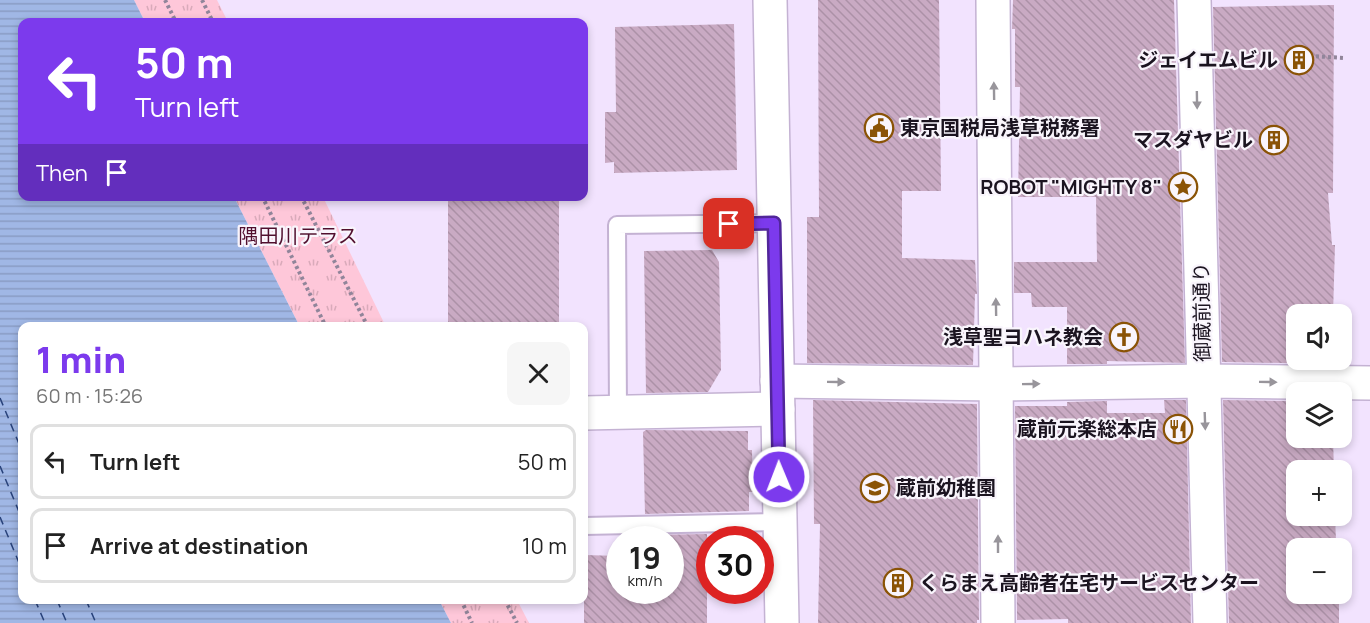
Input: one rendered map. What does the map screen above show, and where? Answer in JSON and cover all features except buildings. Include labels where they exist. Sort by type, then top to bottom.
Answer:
[{"type":"street","points":[[770,0],[782,623]]},
{"type":"street","points":[[993,0],[998,623]]},
{"type":"street","name":"御蔵前通り","points":[[1194,0],[1210,623]]},
{"type":"street","points":[[588,413],[618,412],[777,395],[997,384],[1204,381],[1370,382]]},
{"type":"lane","points":[[618,412],[617,225],[774,223]]},
{"type":"lane","points":[[588,526],[780,522]]},
{"type":"path","points":[[165,0],[174,18]]},
{"type":"path","points":[[202,0],[211,18]]},
{"type":"path","points":[[1310,56],[1344,57]]},
{"type":"path","points":[[264,201],[324,322]]},
{"type":"path","points":[[304,201],[365,322]]},
{"type":"path","points":[[463,604],[472,623]]},
{"type":"path","points":[[507,604],[517,623]]},
{"type":"green space","points":[[134,0],[217,0],[226,18],[143,18]]},
{"type":"green space","name":"隅田川テラス","points":[[236,201],[325,201],[384,322],[297,322]]},
{"type":"green space","points":[[441,604],[519,604],[529,623],[451,623]]},
{"type":"water","points":[[0,0],[134,0],[143,18],[18,18],[18,201],[236,201],[297,322],[18,322],[18,604],[441,604],[451,623],[0,623]]},
{"type":"ferry route","points":[[0,398],[18,441]]},
{"type":"ferry route","points":[[0,466],[18,509]]},
{"type":"ferry route","points":[[0,517],[18,560]]},
{"type":"ferry route","points":[[37,604],[45,623]]},
{"type":"ferry route","points":[[59,604],[67,623]]},
{"type":"ferry route","points":[[88,604],[96,623]]},
{"type":"place","name":"ジェイエムビル","points":[[1299,60]]},
{"type":"place","name":"東京国税局浅草税務署","points":[[879,128]]},
{"type":"place","name":"マスダヤビル","points":[[1274,140]]},
{"type":"place","name":"ROBOT \"MIGHTY 8\"","points":[[1183,187]]},
{"type":"place","name":"浅草聖ヨハネ教会","points":[[1124,337]]},
{"type":"place","name":"蔵前元楽総本店","points":[[1178,429]]},
{"type":"place","name":"蔵前幼稚園","points":[[875,488]]},
{"type":"place","name":"くらまえ高齢者在宅サービスセンター","points":[[898,583]]},
{"type":"route","points":[[729,224],[774,223],[779,477]]}]
